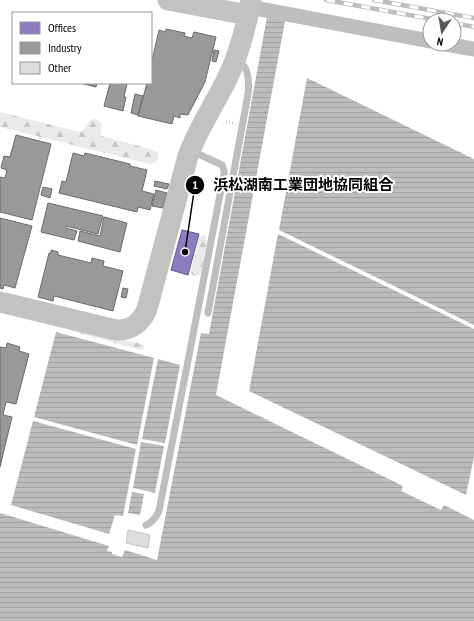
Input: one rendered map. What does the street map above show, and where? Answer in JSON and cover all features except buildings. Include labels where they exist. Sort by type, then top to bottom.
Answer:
[{"type":"street","points":[[168,0],[249,7],[422,39]]},
{"type":"street","points":[[0,302],[116,330],[123,330],[135,325],[144,315],[147,309],[190,150],[227,80],[235,61],[245,31],[249,7]]},
{"type":"street","points":[[462,47],[474,49]]},
{"type":"lane","points":[[208,313],[249,86],[243,64],[235,61]]},
{"type":"lane","points":[[146,525],[157,517],[159,511],[224,174],[222,165],[218,162],[190,150]]},
{"type":"path","points":[[226,122],[233,123]]},
{"type":"green space","points":[[0,112],[80,132],[84,130],[91,120],[96,119],[102,124],[102,136],[153,150],[158,153],[158,159],[155,163],[150,164],[0,127]]},
{"type":"green space","points":[[203,235],[207,240],[201,273],[198,276],[194,276],[191,270],[199,238]]},
{"type":"green space","points":[[78,329],[142,344],[144,348],[140,350],[75,332],[75,330]]},
{"type":"shaded area","points":[[267,17],[285,21],[216,395],[403,486],[401,491],[441,510],[444,505],[474,520],[474,621],[0,621],[0,513],[109,546],[107,551],[122,557],[125,550],[157,560],[201,333],[209,334]]},
{"type":"shaded area","points":[[307,78],[474,159],[474,325],[279,230]]},
{"type":"shaded area","points":[[278,234],[474,329],[474,457],[466,495],[249,391]]},
{"type":"shaded area","points":[[56,332],[154,358],[137,445],[34,417]]},
{"type":"shaded area","points":[[158,359],[180,365],[165,443],[142,439]]},
{"type":"shaded area","points":[[33,421],[136,449],[123,516],[115,515],[109,534],[11,505]]},
{"type":"shaded area","points":[[141,442],[164,446],[155,493],[133,488]]},
{"type":"shaded area","points":[[132,492],[144,494],[140,515],[128,513]]},
{"type":"railway","points":[[326,0],[422,17]]},
{"type":"railway","points":[[374,0],[474,18]]},
{"type":"railway","points":[[462,25],[474,27]]},
{"type":"place","name":"浜松湖南工業団地協同組合","points":[[185,252]]}]
